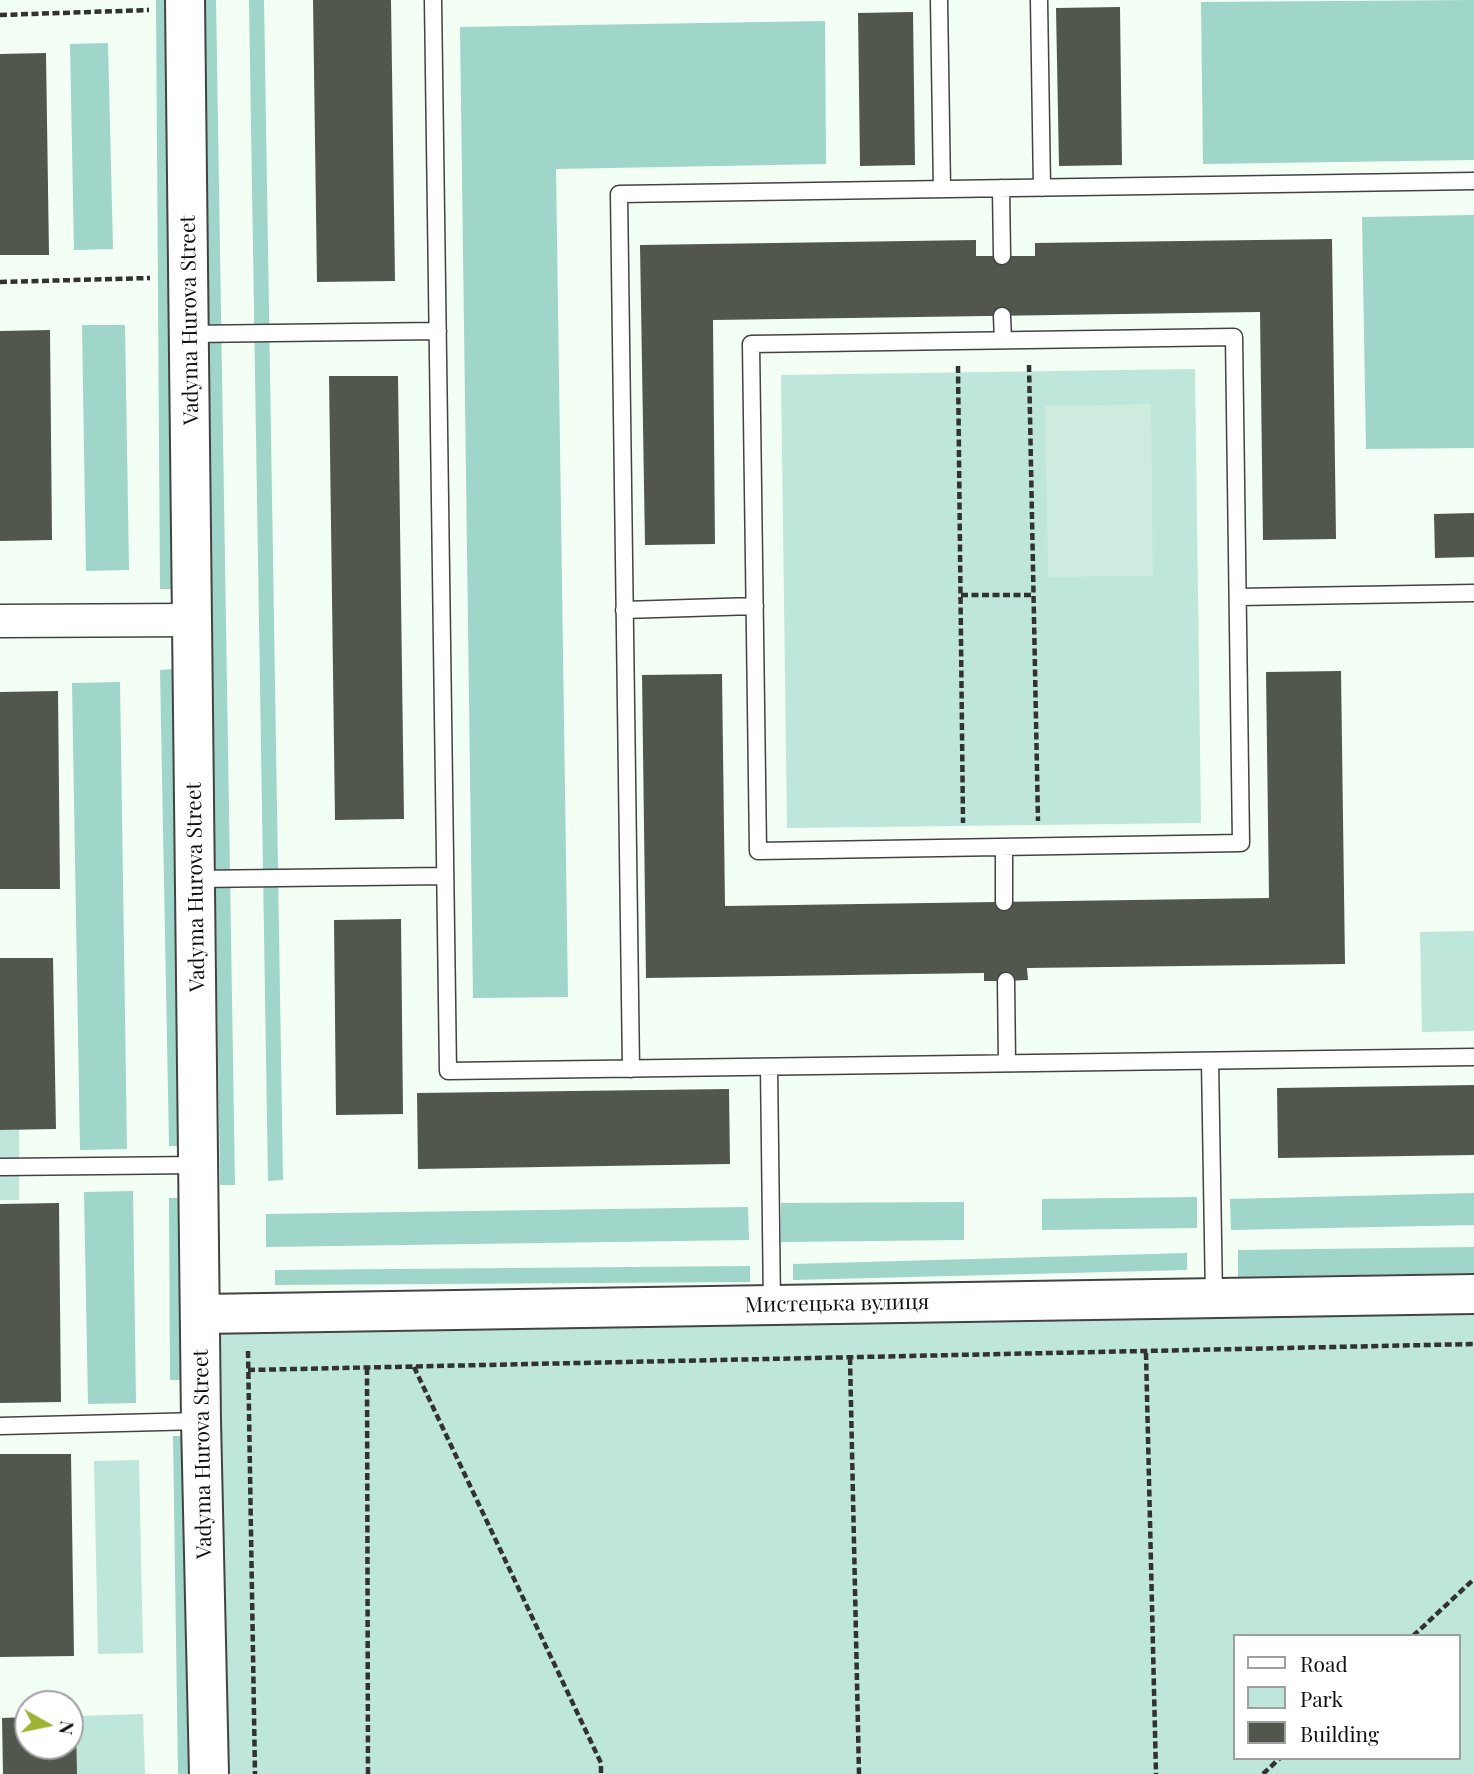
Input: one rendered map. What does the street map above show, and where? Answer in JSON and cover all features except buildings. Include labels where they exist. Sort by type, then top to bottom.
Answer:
[{"type":"street","name":"Vadyma Hurova Street","points":[[185,4],[201,1421],[209,1774]]},
{"type":"street","points":[[0,621],[193,620]]},
{"type":"street","name":"Мистецька вулиця","points":[[201,1314],[1474,1294]]},
{"type":"lane","points":[[433,0],[448,1071],[1474,1056]]},
{"type":"lane","points":[[939,0],[942,189]]},
{"type":"lane","points":[[1040,0],[1042,188]]},
{"type":"lane","points":[[631,1069],[619,194],[1474,181]]},
{"type":"lane","points":[[1001,188],[1002,256]]},
{"type":"lane","points":[[1002,316],[1003,340]]},
{"type":"lane","points":[[190,334],[438,331]]},
{"type":"lane","points":[[1234,337],[1241,843],[758,851],[751,344],[1029,340],[1234,337]]},
{"type":"lane","points":[[1238,597],[1474,593]]},
{"type":"lane","points":[[624,610],[755,606]]},
{"type":"lane","points":[[1004,847],[1004,902]]},
{"type":"lane","points":[[196,879],[446,876]]},
{"type":"lane","points":[[1006,981],[1007,1063]]},
{"type":"lane","points":[[1210,1060],[1214,1298]]},
{"type":"lane","points":[[769,1067],[772,1306]]},
{"type":"lane","points":[[0,1167],[199,1165]]},
{"type":"lane","points":[[0,1426],[201,1421]]},
{"type":"path","points":[[0,15],[185,4]]},
{"type":"path","points":[[0,282],[189,278]]},
{"type":"path","points":[[1029,340],[1038,847]]},
{"type":"path","points":[[957,341],[964,848]]},
{"type":"path","points":[[961,595],[1034,595]]},
{"type":"path","points":[[249,1314],[255,1774]]},
{"type":"path","points":[[248,1370],[1474,1344]]},
{"type":"path","points":[[1146,1353],[1156,1774]]},
{"type":"path","points":[[850,1359],[859,1774]]},
{"type":"path","points":[[414,1367],[601,1763],[601,1774]]},
{"type":"path","points":[[367,1368],[368,1774]]},
{"type":"path","points":[[1415,1634],[1474,1579]]},
{"type":"path","points":[[1264,1774],[1278,1760]]},
{"type":"green space","points":[[1195,369],[1201,823],[787,828],[781,375]]},
{"type":"green space","points":[[1151,404],[1153,576],[1048,577],[1045,406]]},
{"type":"green space","points":[[1474,931],[1474,1031],[1422,1032],[1420,932]]},
{"type":"green space","points":[[19,1129],[19,1200],[0,1200],[0,1130]]},
{"type":"green space","points":[[1474,1294],[1474,1774],[209,1774],[201,1314]]},
{"type":"green space","points":[[139,1460],[143,1653],[98,1654],[94,1461]]},
{"type":"green space","points":[[143,1714],[145,1774],[77,1774],[77,1760],[84,1760],[84,1716]]},
{"type":"shaded area","points":[[156,0],[167,0],[171,589],[160,589]]},
{"type":"shaded area","points":[[202,0],[216,0],[235,1185],[220,1185]]},
{"type":"shaded area","points":[[249,0],[264,0],[283,1180],[268,1181]]},
{"type":"shaded area","points":[[1474,0],[1474,160],[1203,164],[1201,2]]},
{"type":"shaded area","points":[[825,21],[826,164],[556,169],[568,997],[473,998],[460,27]]},
{"type":"shaded area","points":[[108,43],[113,249],[74,250],[70,44]]},
{"type":"shaded area","points":[[1474,215],[1474,448],[1366,449],[1362,217]]},
{"type":"shaded area","points":[[82,325],[125,325],[129,570],[86,571]]},
{"type":"shaded area","points":[[174,669],[183,1146],[169,1146],[160,670]]},
{"type":"shaded area","points":[[120,682],[127,1149],[80,1150],[72,683]]},
{"type":"shaded area","points":[[133,1191],[136,1403],[88,1404],[84,1192]]},
{"type":"shaded area","points":[[1474,1193],[1474,1225],[1231,1230],[1230,1199]]},
{"type":"shaded area","points":[[1197,1197],[1197,1228],[1042,1230],[1042,1199]]},
{"type":"shaded area","points":[[169,1198],[181,1198],[183,1380],[170,1380]]},
{"type":"shaded area","points":[[964,1202],[964,1240],[781,1242],[781,1203]]},
{"type":"shaded area","points":[[748,1207],[749,1240],[266,1247],[266,1214]]},
{"type":"shaded area","points":[[1474,1247],[1474,1273],[1238,1277],[1238,1250]]},
{"type":"shaded area","points":[[1187,1253],[1187,1270],[793,1280],[793,1264]]},
{"type":"shaded area","points":[[750,1266],[750,1282],[275,1285],[275,1270]]},
{"type":"shaded area","points":[[173,1436],[187,1436],[193,1774],[178,1774]]}]
